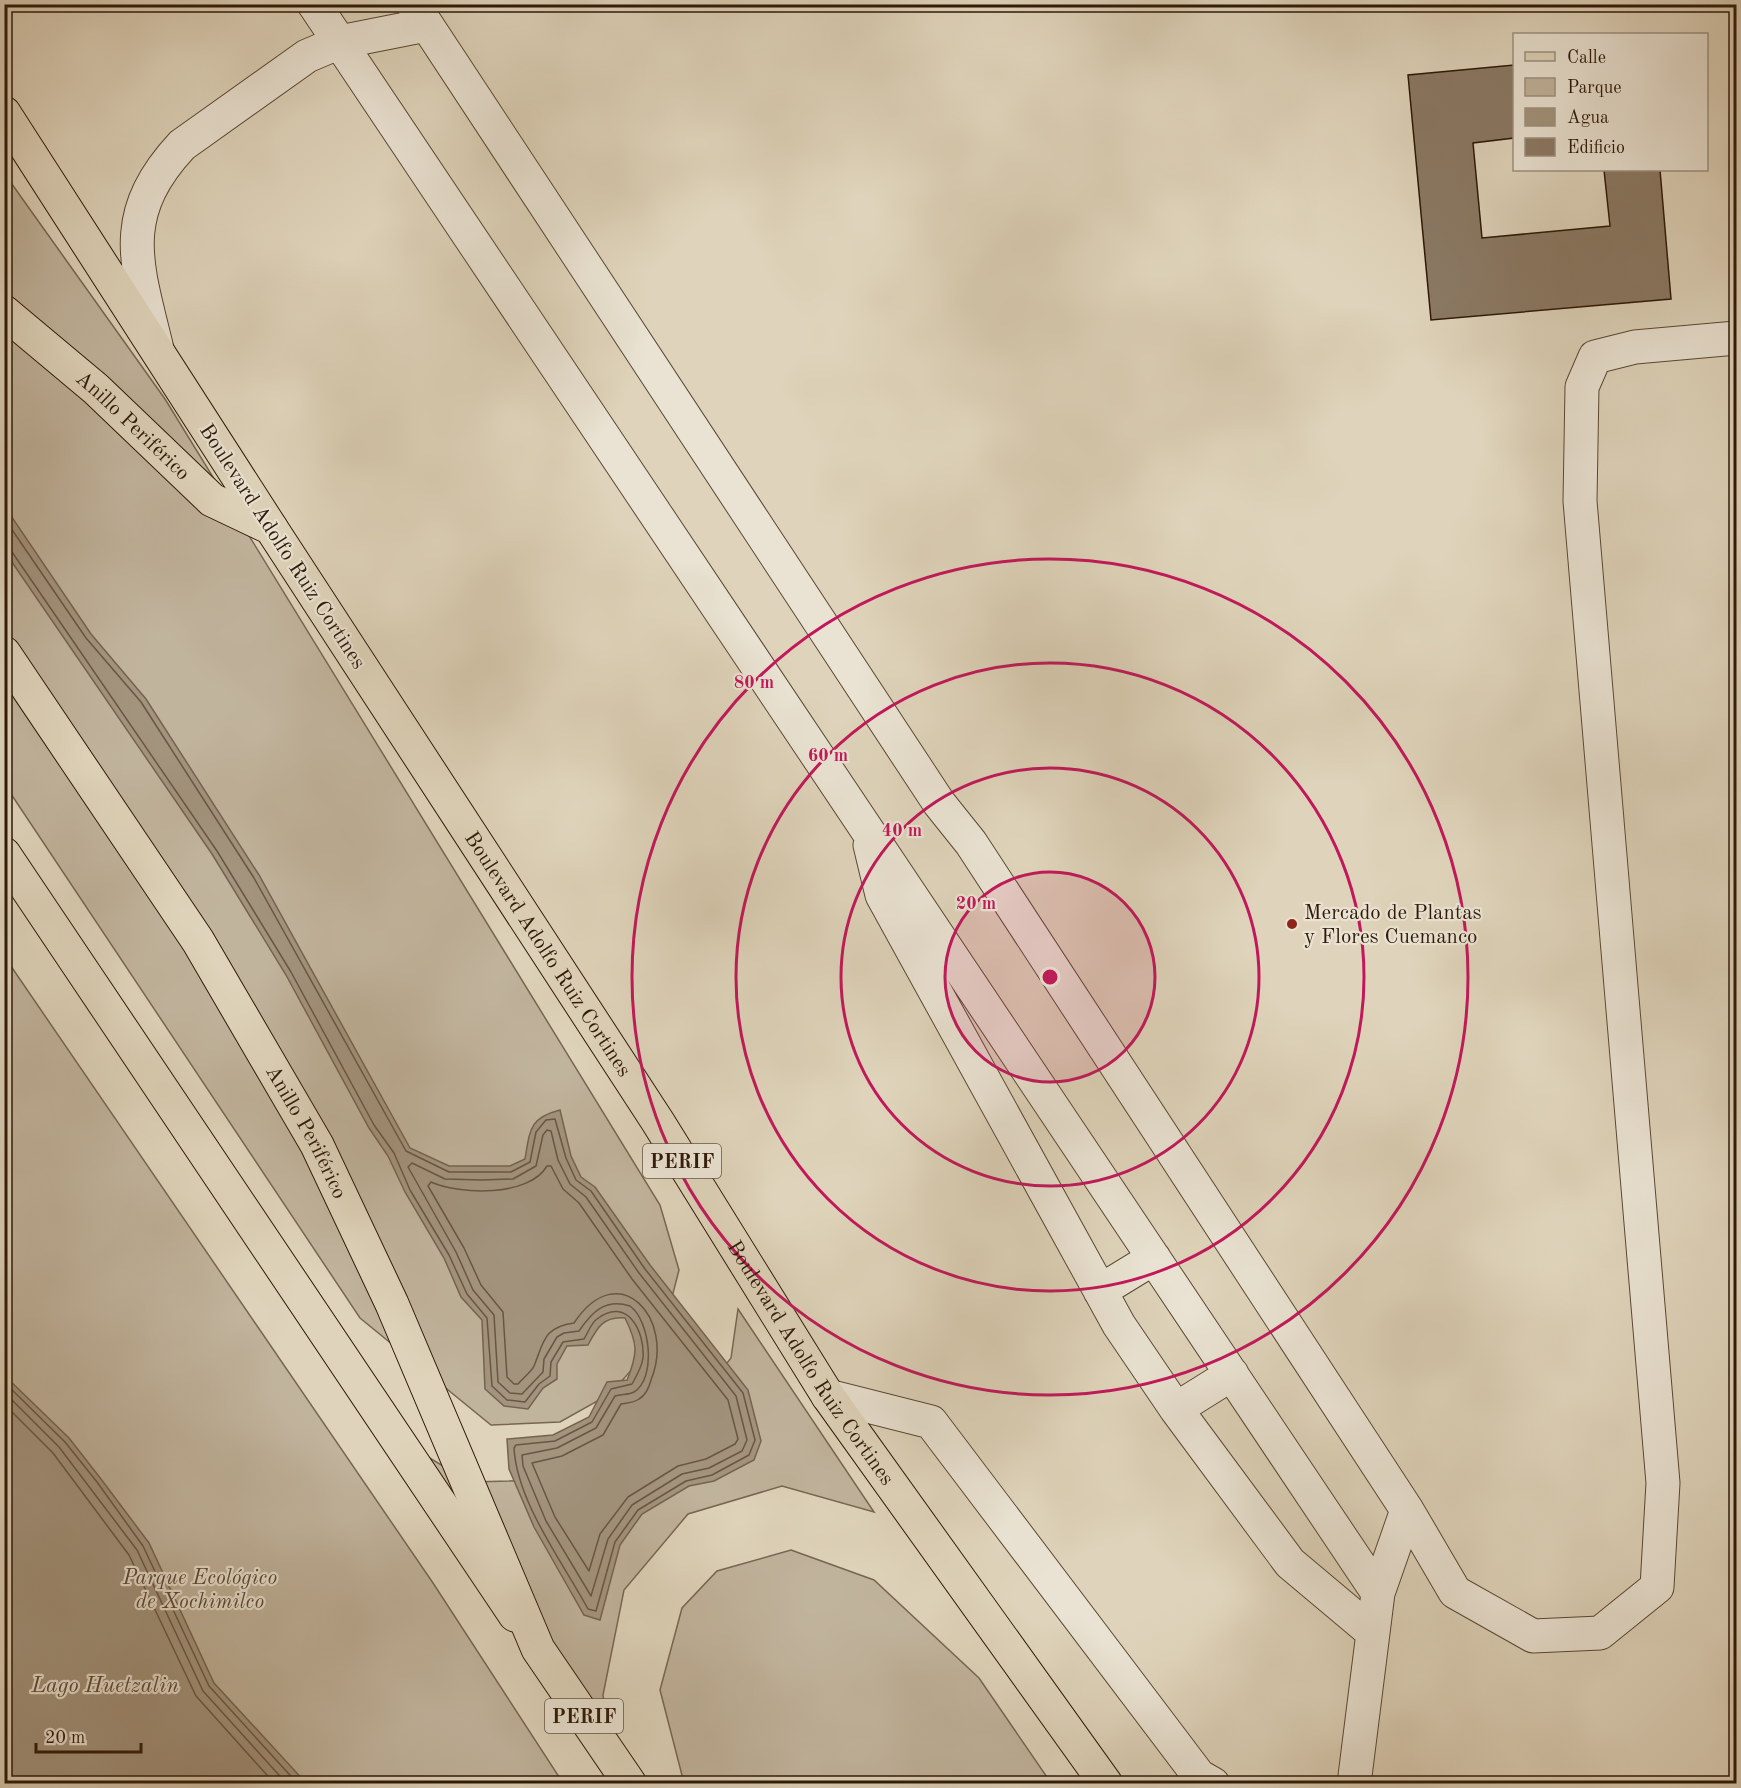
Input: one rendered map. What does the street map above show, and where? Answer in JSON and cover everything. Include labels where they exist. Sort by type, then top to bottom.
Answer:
[{"type":"main road","name":"Boulevard Adolfo Ruiz Cortines","points":[[4,113],[658,1122],[828,1396],[1106,1784]]},
{"type":"main road","name":"Anillo Periférico","points":[[4,312],[96,388],[212,501],[271,528]]},
{"type":"main road","name":"Anillo Periférico","points":[[4,653],[198,941],[316,1145],[392,1304],[538,1649]]},
{"type":"main road","name":"PERIF","points":[[4,854],[630,1784]]},
{"type":"lane","points":[[314,4],[1378,1593]]},
{"type":"lane","points":[[158,350],[137,262],[136,231],[144,201],[169,159],[182,145],[307,56],[340,42],[420,15],[939,803],[983,861],[1407,1510],[1455,1592],[1533,1636],[1600,1632],[1657,1587],[1663,1484],[1580,501],[1582,387],[1595,357],[1635,347],[1737,338]]},
{"type":"lane","points":[[865,826],[882,895],[1119,1325],[1176,1409],[1290,1563],[1371,1631]]},
{"type":"lane","points":[[1100,1291],[1154,1258]]},
{"type":"lane","points":[[1176,1409],[1232,1374]]},
{"type":"lane","points":[[828,1396],[931,1422],[1199,1776],[1213,1784]]},
{"type":"lane","points":[[1354,1784],[1371,1631],[1378,1593],[1407,1510]]},
{"type":"green space","points":[[4,173],[165,399],[660,1205],[679,1270],[662,1336],[610,1394],[560,1422],[491,1425],[360,1318],[5,785]]},
{"type":"green space","name":"Parque Ecológico de Xochimilco","points":[[4,956],[433,1583],[563,1783],[5,1783]]},
{"type":"green space","points":[[738,1309],[874,1512],[782,1486],[688,1514],[624,1590],[603,1695],[611,1752],[401,1441],[470,1482],[587,1479],[674,1430],[731,1358]]},
{"type":"green space","points":[[791,1550],[874,1580],[979,1678],[1051,1783],[684,1783],[660,1690],[682,1608],[717,1571]]},
{"type":"water","points":[[5,507],[91,634],[146,699],[259,875],[410,1148],[449,1166],[510,1166],[525,1159],[530,1133],[537,1121],[560,1110],[571,1156],[581,1177],[595,1187],[650,1265],[748,1390],[761,1441],[754,1460],[714,1481],[689,1486],[642,1514],[620,1545],[600,1620],[584,1615],[534,1527],[509,1469],[507,1439],[553,1435],[589,1417],[607,1382],[627,1380],[635,1349],[625,1318],[606,1321],[598,1328],[588,1345],[567,1346],[557,1364],[557,1379],[543,1388],[528,1409],[504,1406],[485,1389],[482,1320],[461,1297],[444,1258],[405,1192],[388,1156],[369,1128],[286,975],[212,854],[5,552]]},
{"type":"water","name":"Lago Huetzalin","points":[[4,1375],[69,1438],[149,1543],[214,1683],[306,1783],[5,1783]]},
{"type":"building","points":[[1513,65],[1513,138],[1473,143],[1482,238],[1610,226],[1604,171],[1660,171],[1671,299],[1431,320],[1408,75]]},
{"type":"place","name":"Mercado de Plantas y Flores Cuemanco","points":[[1292,924]]}]
